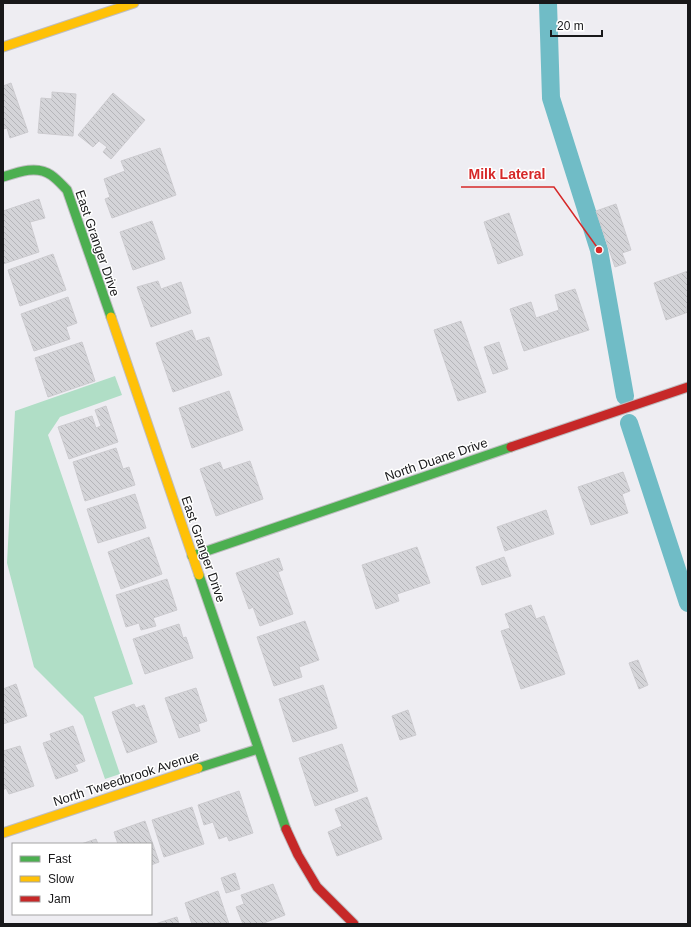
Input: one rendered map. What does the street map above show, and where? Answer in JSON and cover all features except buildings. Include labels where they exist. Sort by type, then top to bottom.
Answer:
[{"type":"street","points":[[3,47],[134,3]]},
{"type":"street","name":"East Granger Drive","points":[[3,178],[22,171],[35,170],[48,173],[58,180],[67,190],[284,825],[298,855],[317,887],[354,924]]},
{"type":"street","name":"North Duane Drive","points":[[192,556],[688,387]]},
{"type":"street","name":"North Tweedbrook Avenue","points":[[3,833],[258,749]]},
{"type":"green space","points":[[115,376],[122,395],[60,417],[48,435],[133,684],[94,697],[120,774],[105,779],[83,716],[34,667],[7,563],[15,411]]},
{"type":"waterway","points":[[548,3],[551,98],[599,250],[625,396]]},
{"type":"waterway","points":[[629,423],[688,603]]},
{"type":"traffic: fast","points":[[3,177],[27,170],[40,170],[51,175],[67,190],[111,317]]},
{"type":"traffic: fast","points":[[192,556],[511,447]]},
{"type":"traffic: fast","points":[[199,575],[286,829]]},
{"type":"traffic: fast","points":[[198,768],[258,749]]},
{"type":"traffic: slow","points":[[3,47],[134,3]]},
{"type":"traffic: slow","points":[[111,317],[199,575]]},
{"type":"traffic: slow","points":[[3,833],[198,768]]},
{"type":"traffic: jam","points":[[511,447],[688,387]]},
{"type":"traffic: jam","points":[[286,829],[298,855],[317,887],[354,924]]},
{"type":"place","name":"Milk Lateral","points":[[599,250]]}]
